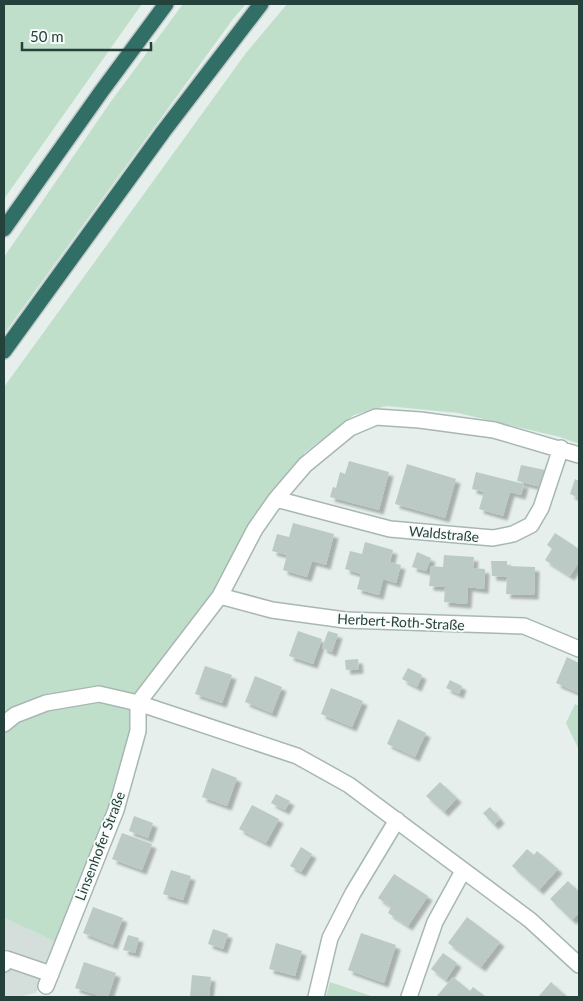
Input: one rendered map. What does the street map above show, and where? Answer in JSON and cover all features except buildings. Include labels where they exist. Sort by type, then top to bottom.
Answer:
[{"type":"highway","points":[[4,229],[166,4]]},
{"type":"highway","points":[[4,351],[163,132],[261,4]]},
{"type":"street","points":[[138,703],[220,596],[256,529],[276,498],[305,465],[350,428],[376,417],[420,420],[494,430],[579,454]]},
{"type":"street","name":"Waldstraße","points":[[276,498],[390,529],[493,538],[512,534],[531,525],[541,508],[561,448]]},
{"type":"street","name":"Herbert-Roth-Straße","points":[[220,596],[272,610],[345,620],[524,626],[579,649]]},
{"type":"street","points":[[4,724],[15,715],[46,703],[99,694],[138,703],[297,756],[349,785],[397,820],[530,920],[579,965]]},
{"type":"street","name":"Linsenhofer Straße","points":[[4,964],[7,959],[48,980],[116,810],[138,731],[138,703]]},
{"type":"street","points":[[316,997],[330,938],[353,893],[397,820]]},
{"type":"street","points":[[409,997],[435,922],[463,871]]},
{"type":"shaded area","points":[[4,918],[56,942],[36,993],[25,995],[24,997],[4,997]]},
{"type":"green space","points":[[4,4],[142,4],[4,199]]},
{"type":"green space","points":[[183,4],[246,4],[233,19],[4,334],[4,257],[112,100]]},
{"type":"green space","points":[[287,4],[579,4],[579,444],[560,437],[458,413],[386,406],[354,415],[304,453],[305,465],[220,596],[138,703],[108,809],[56,942],[4,918],[4,387],[246,53]]},
{"type":"green space","points":[[575,704],[579,706],[579,750],[566,723]]},
{"type":"green space","points":[[330,982],[374,997],[326,997]]}]
